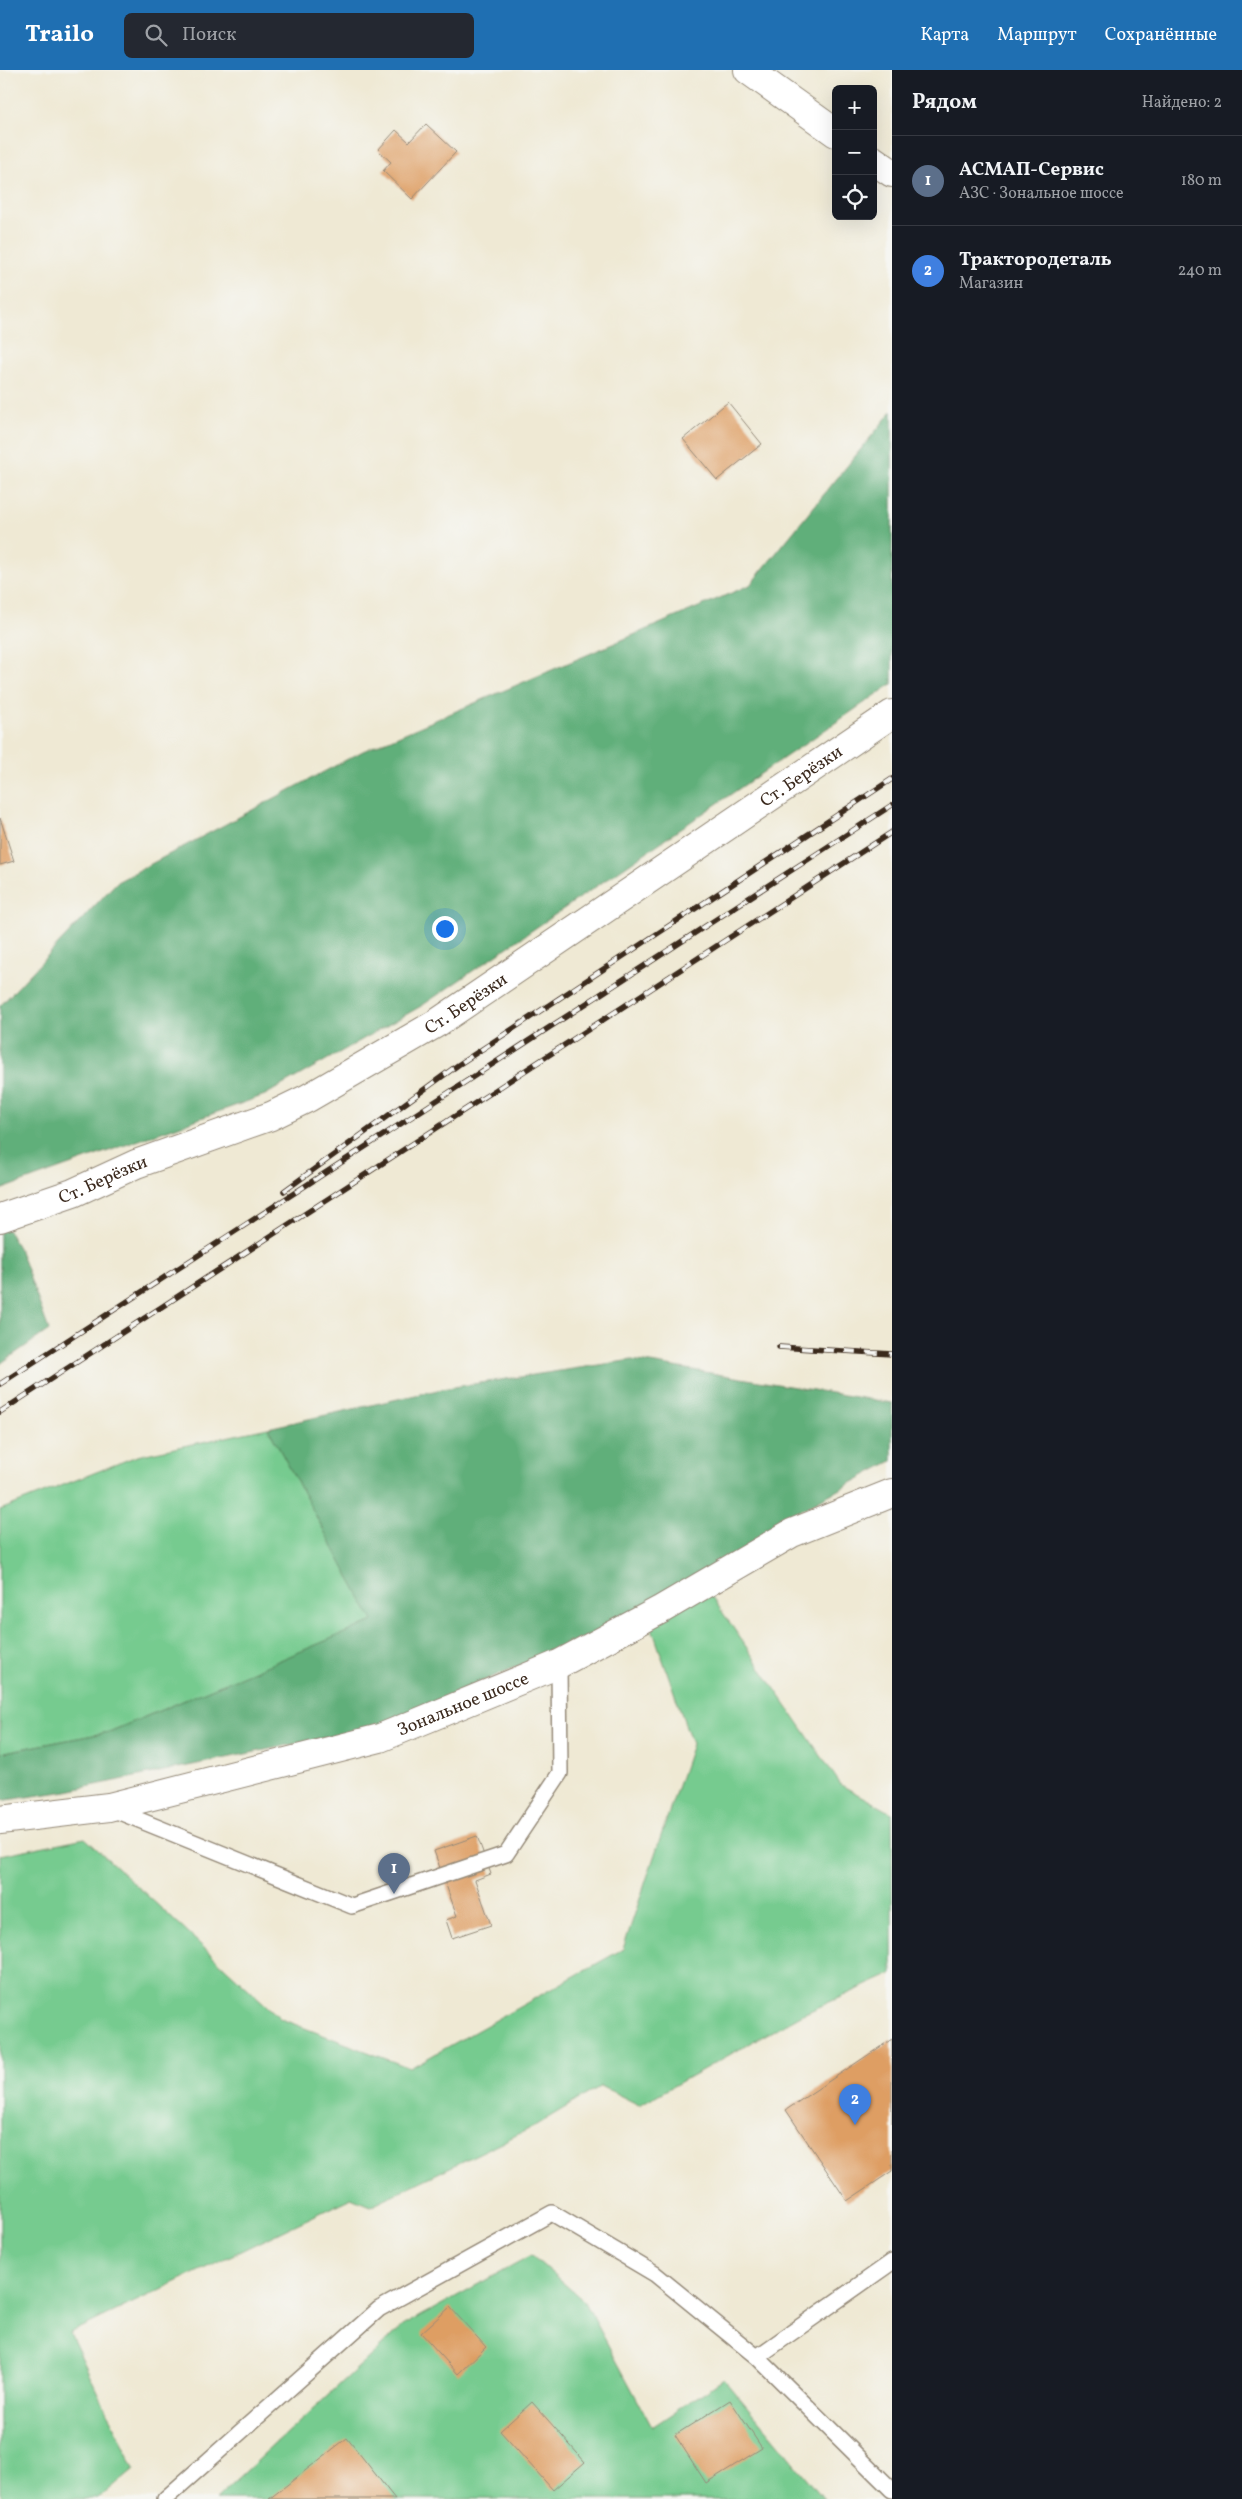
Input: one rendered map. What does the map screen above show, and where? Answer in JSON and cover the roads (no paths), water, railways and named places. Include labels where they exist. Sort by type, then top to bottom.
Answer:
[{"type":"street","points":[[748,70],[832,130]]},
{"type":"street","points":[[877,163],[892,173]]},
{"type":"street","name":"Ст. Берёзки","points":[[0,1218],[73,1193],[136,1164],[271,1116],[316,1093],[437,1023],[892,714]]},
{"type":"street","name":"Зональное шоссе","points":[[0,1820],[109,1807],[380,1738],[559,1664],[662,1609],[792,1533],[892,1493]]},
{"type":"lane","points":[[109,1807],[352,1906],[506,1854],[560,1773],[559,1664]]},
{"type":"lane","points":[[165,2499],[379,2309],[552,2214],[655,2274],[757,2357],[892,2490]]},
{"type":"lane","points":[[757,2357],[892,2262]]},
{"type":"railway","points":[[284,1191],[458,1065],[892,779]]},
{"type":"railway","points":[[0,1384],[892,805]]},
{"type":"railway","points":[[0,1412],[892,832]]},
{"type":"railway","points":[[779,1347],[892,1354]]},
{"type":"place","name":"АСМАП-Сервис","points":[[394,1894]]},
{"type":"place","name":"Трактородеталь","points":[[855,2125]]}]
